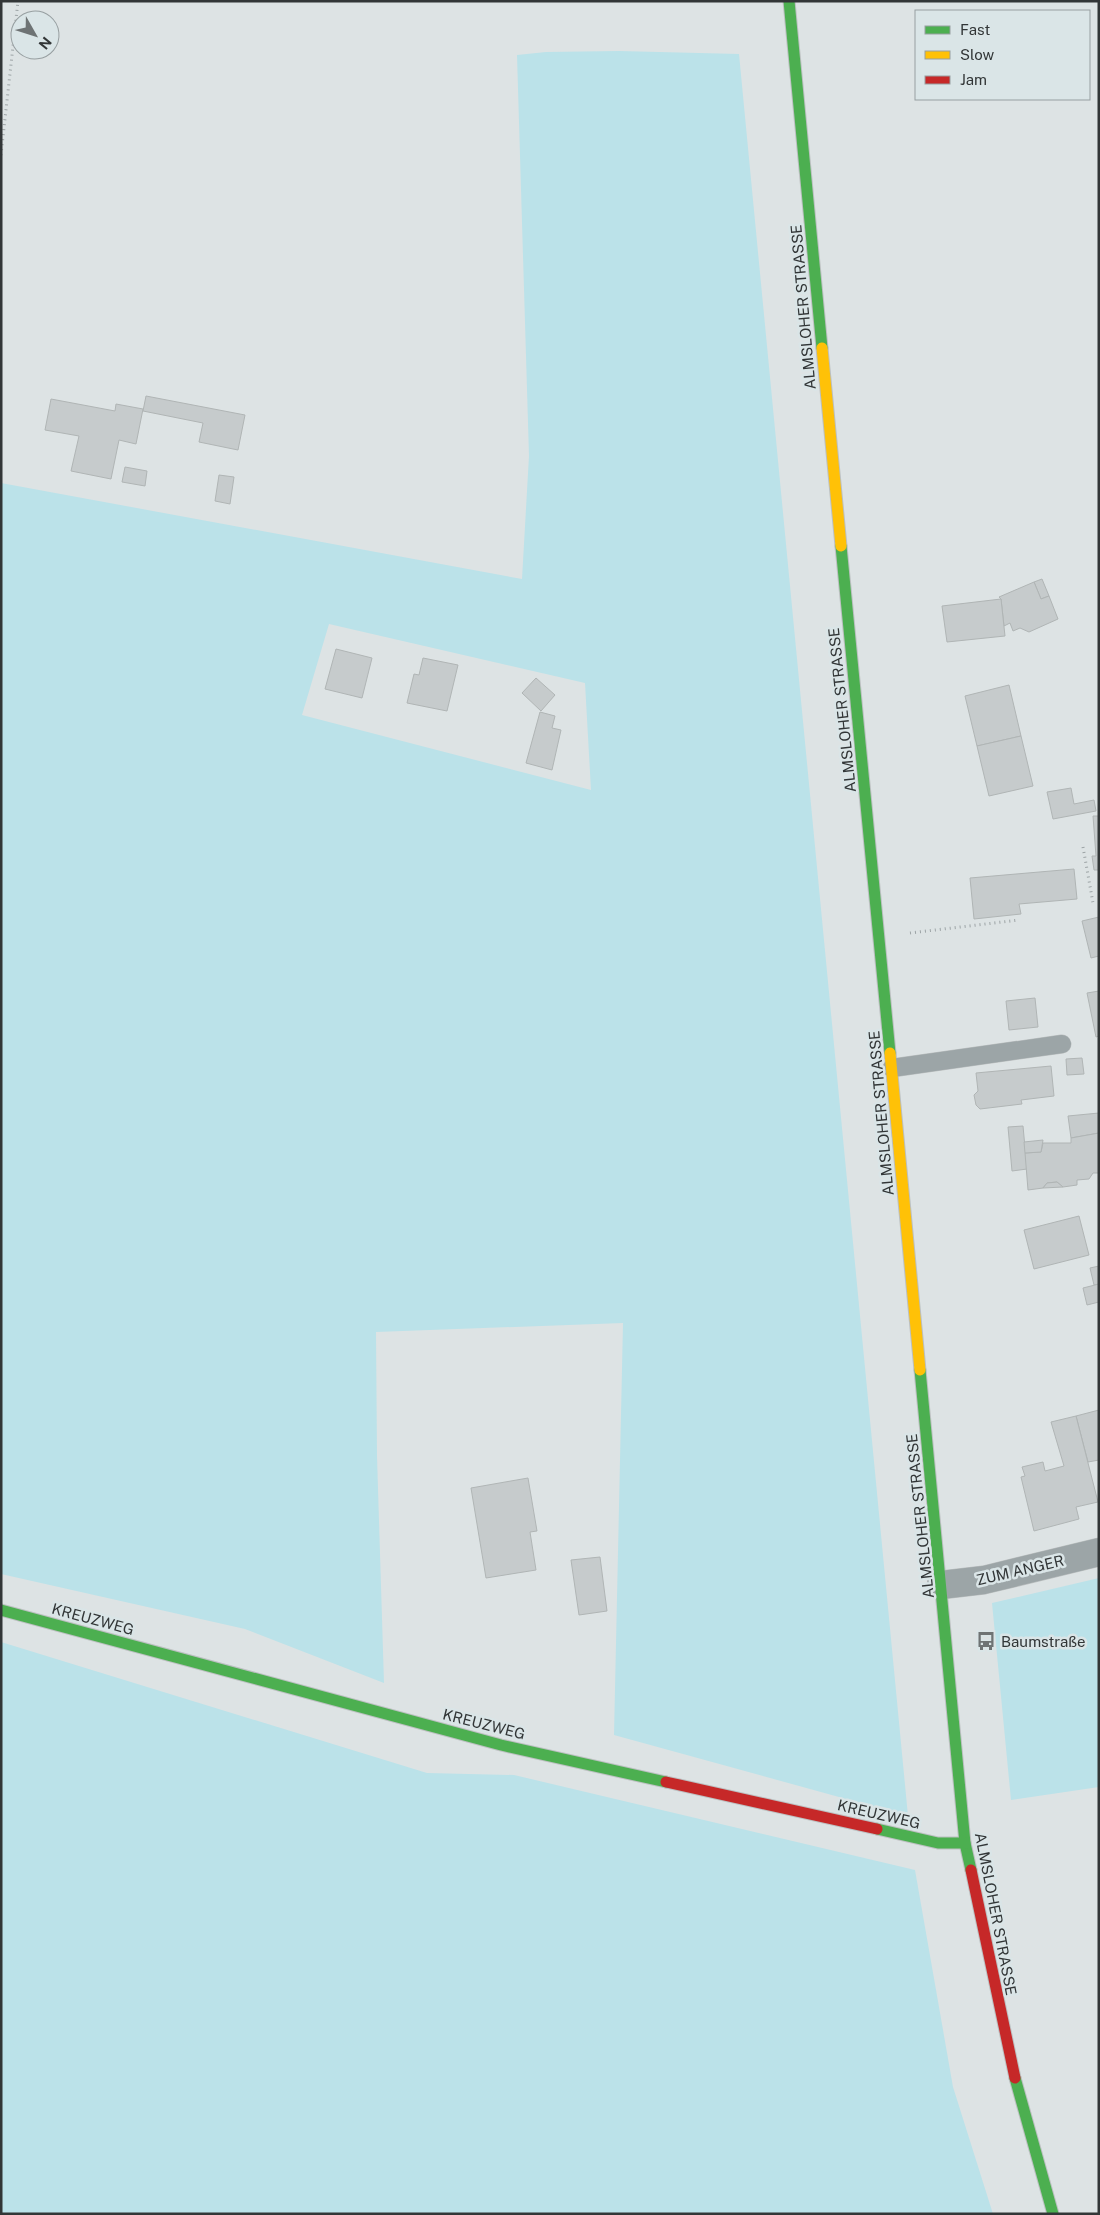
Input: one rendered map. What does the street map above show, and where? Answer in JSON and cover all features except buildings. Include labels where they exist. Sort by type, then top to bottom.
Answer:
[{"type":"street","name":"ALMSLOHER STRASSE","points":[[789,1],[965,1843],[1010,2062],[1053,2214]]},
{"type":"street","name":"ZUM ANGER","points":[[941,1585],[984,1580],[1099,1552]]},
{"type":"street","name":"KREUZWEG","points":[[1,1610],[501,1745],[938,1843],[965,1843]]},
{"type":"lane","points":[[892,1068],[1062,1044]]},
{"type":"path","points":[[1,155],[18,1]]},
{"type":"path","points":[[1083,847],[1093,903]]},
{"type":"path","points":[[879,937],[1019,920]]},
{"type":"shaded area","points":[[619,51],[739,54],[908,1816],[614,1735],[623,1323],[376,1332],[377,1456],[384,1683],[245,1629],[1,1574],[1,483],[522,579],[529,456],[517,55],[546,52]],"holes":[[[329,624],[585,683],[591,790],[302,715]]]},
{"type":"shaded area","points":[[1099,1578],[1099,1787],[1011,1800],[992,1603]]},
{"type":"shaded area","points":[[1,1642],[427,1773],[514,1775],[915,1870],[953,2087],[993,2214],[1,2214]]},
{"type":"traffic: fast","points":[[789,1],[822,348]]},
{"type":"traffic: fast","points":[[841,546],[890,1053]]},
{"type":"traffic: fast","points":[[920,1370],[965,1843],[971,1870]]},
{"type":"traffic: fast","points":[[1,1610],[501,1745],[666,1782]]},
{"type":"traffic: fast","points":[[877,1829],[938,1843],[965,1843]]},
{"type":"traffic: fast","points":[[1015,2078],[1053,2214]]},
{"type":"traffic: slow","points":[[822,348],[841,546]]},
{"type":"traffic: slow","points":[[890,1053],[920,1370]]},
{"type":"traffic: jam","points":[[666,1782],[877,1829]]},
{"type":"traffic: jam","points":[[971,1870],[1015,2078]]},
{"type":"place","name":"Baumstraße","points":[[986,1641]]}]
